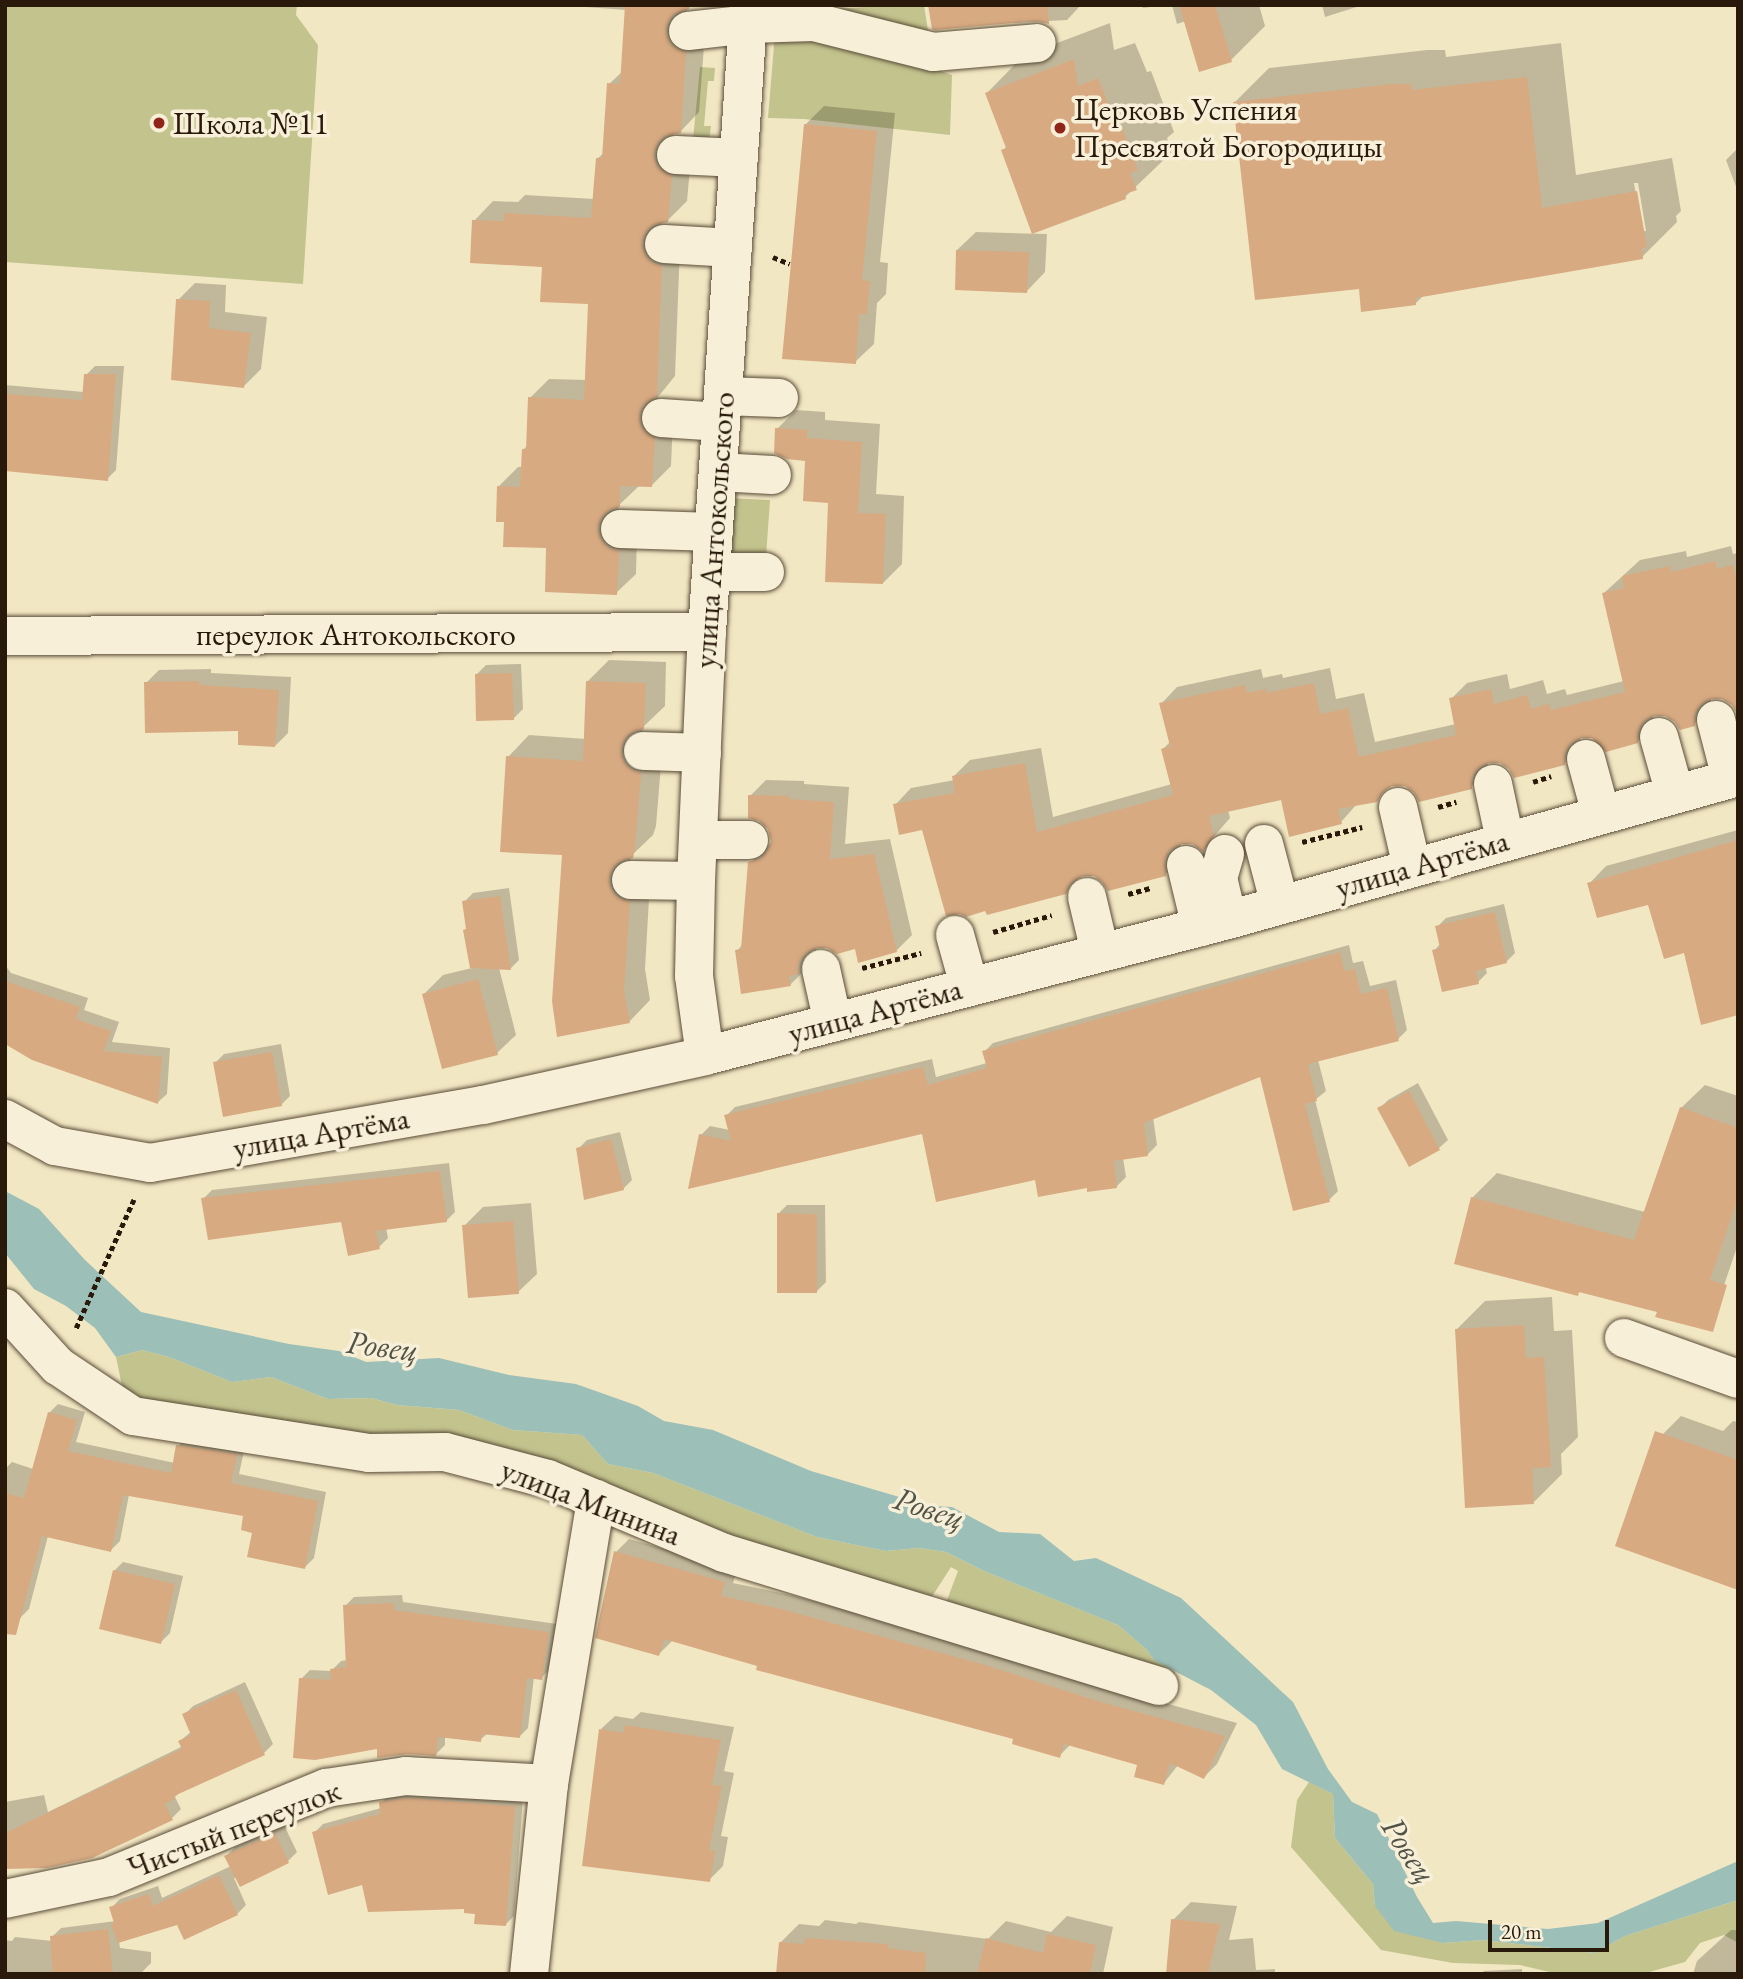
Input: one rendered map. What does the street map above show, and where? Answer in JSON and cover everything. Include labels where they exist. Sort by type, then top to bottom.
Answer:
[{"type":"street","points":[[688,31],[749,14],[814,22],[933,52],[1037,43]]},
{"type":"street","name":"улица Антокольского","points":[[705,1056],[694,976],[696,881],[710,572],[749,14]]},
{"type":"street","points":[[676,155],[739,158]]},
{"type":"street","points":[[664,244],[733,248]]},
{"type":"street","points":[[661,418],[779,398]]},
{"type":"street","points":[[620,529],[715,504],[772,475]]},
{"type":"street","points":[[652,504],[715,504]]},
{"type":"street","points":[[710,572],[765,572]]},
{"type":"street","name":"переулок Антокольского","points":[[5,636],[707,632]]},
{"type":"street","points":[[1716,720],[1734,777]]},
{"type":"street","points":[[1659,737],[1675,794]]},
{"type":"street","points":[[643,751],[702,753]]},
{"type":"street","points":[[1586,759],[1601,814]]},
{"type":"street","name":"улица Артёма","points":[[5,1119],[55,1146],[150,1163],[483,1105],[705,1056],[833,1023],[1289,903],[1734,777]]},
{"type":"street","points":[[1493,784],[1505,840]]},
{"type":"street","points":[[1398,807],[1412,867]]},
{"type":"street","points":[[698,840],[748,840]]},
{"type":"street","points":[[1273,842],[1289,903]]},
{"type":"street","points":[[1214,923],[1218,878],[1226,854]]},
{"type":"street","points":[[1186,865],[1214,923]]},
{"type":"street","points":[[631,880],[696,881]]},
{"type":"street","points":[[1087,897],[1100,952]]},
{"type":"street","points":[[945,938],[959,988]]},
{"type":"street","points":[[821,969],[833,1023]]},
{"type":"street","name":"улица Минина","points":[[5,1308],[58,1366],[133,1416],[369,1453],[445,1452],[548,1479],[724,1553],[1159,1686]]},
{"type":"street","points":[[1625,1338],[1738,1379]]},
{"type":"street","points":[[523,1951],[549,1870],[534,1774],[596,1499]]},
{"type":"street","name":"Чистый переулок","points":[[5,1899],[109,1877],[326,1787],[406,1776],[423,1789],[534,1774]]},
{"type":"path","points":[[74,1332],[150,1163]]},
{"type":"green space","name":"Школа №11","points":[[5,5],[297,5],[296,15],[318,45],[303,284],[5,262]]},
{"type":"green space","points":[[924,5],[930,43],[822,10]]},
{"type":"green space","points":[[775,33],[894,54],[952,75],[950,135],[804,119],[768,118]]},
{"type":"green space","points":[[700,67],[715,68],[714,81],[708,81],[704,126],[711,126],[709,141],[693,140]]},
{"type":"green space","points":[[726,498],[770,500],[766,557],[722,555]]},
{"type":"green space","points":[[142,1350],[169,1357],[232,1382],[271,1377],[328,1399],[371,1398],[397,1405],[459,1410],[513,1430],[582,1435],[608,1464],[653,1473],[817,1537],[886,1551],[919,1548],[946,1552],[984,1571],[1118,1625],[1146,1649],[1155,1661],[1175,1672],[1173,1685],[944,1608],[958,1571],[951,1567],[926,1606],[375,1441],[139,1402],[123,1391],[116,1357]]},
{"type":"green space","points":[[1309,1782],[1333,1794],[1335,1838],[1373,1884],[1375,1906],[1443,1943],[1483,1940],[1595,1953],[1625,1936],[1738,1900],[1738,1943],[1724,1935],[1700,1943],[1685,1962],[1642,1974],[1558,1974],[1520,1965],[1453,1963],[1381,1950],[1291,1847],[1297,1800]]},
{"type":"water","name":"Ровец","points":[[5,1191],[39,1209],[85,1260],[141,1312],[289,1344],[339,1351],[366,1362],[439,1358],[509,1375],[576,1384],[638,1406],[664,1421],[713,1430],[811,1471],[930,1506],[952,1507],[999,1532],[1040,1534],[1074,1561],[1096,1558],[1181,1598],[1293,1702],[1328,1769],[1352,1802],[1377,1814],[1417,1897],[1433,1923],[1456,1921],[1548,1929],[1598,1923],[1738,1861],[1738,1900],[1625,1936],[1595,1953],[1483,1940],[1443,1943],[1394,1931],[1375,1906],[1373,1884],[1335,1838],[1333,1794],[1282,1769],[1256,1725],[1211,1690],[1155,1661],[1146,1649],[1118,1625],[984,1571],[946,1552],[919,1548],[886,1551],[817,1537],[653,1473],[608,1464],[582,1435],[513,1430],[459,1410],[397,1405],[371,1398],[328,1399],[271,1377],[232,1382],[169,1357],[142,1350],[116,1357],[95,1328],[66,1306],[34,1289],[5,1253]]},
{"type":"building","points":[[625,5],[690,5],[689,9],[674,14],[668,22],[666,33],[671,45],[686,52],[681,133],[665,136],[654,153],[657,166],[672,176],[668,222],[654,225],[645,233],[642,242],[645,254],[651,262],[662,266],[657,397],[643,405],[639,417],[642,428],[655,438],[652,487],[620,486],[620,507],[609,510],[601,518],[598,529],[601,540],[609,548],[619,551],[617,595],[545,592],[546,548],[503,547],[504,522],[496,522],[497,486],[520,487],[522,449],[526,449],[528,397],[584,400],[588,304],[540,302],[542,267],[470,263],[472,220],[504,221],[504,213],[591,218],[596,158],[602,158],[607,83],[620,84]]},
{"type":"building","points":[[928,5],[1048,5],[1049,24],[1035,21],[935,30],[932,29]]},
{"type":"building","points":[[1179,5],[1215,5],[1232,62],[1199,72]]},
{"type":"building","name":"Церковь Успения Пресвятой Богородицы","points":[[1074,59],[1078,86],[1098,78],[1110,108],[1114,106],[1138,170],[1130,173],[1137,190],[1125,194],[1126,199],[1032,234],[1001,150],[1006,148],[985,93]]},
{"type":"building","points":[[1527,77],[1542,208],[1637,191],[1647,247],[1642,248],[1643,259],[1416,298],[1416,305],[1361,312],[1359,289],[1255,300],[1233,102],[1392,84],[1411,84],[1412,90]]},
{"type":"building","points":[[804,124],[877,131],[862,280],[870,281],[867,314],[859,314],[856,364],[782,359]]},
{"type":"building","points":[[956,250],[1029,252],[1027,293],[955,290]]},
{"type":"building","points":[[176,299],[210,301],[209,328],[251,333],[244,388],[171,380]]},
{"type":"building","points":[[84,374],[116,374],[108,481],[5,471],[5,394],[82,400]]},
{"type":"building","points":[[775,428],[807,430],[807,438],[862,442],[858,513],[886,514],[883,584],[825,582],[828,503],[803,501],[805,461],[787,459],[774,453]]},
{"type":"building","points":[[1715,561],[1717,569],[1733,565],[1738,585],[1738,715],[1732,705],[1722,699],[1710,699],[1700,705],[1695,714],[1695,726],[1680,730],[1675,722],[1665,716],[1654,716],[1643,722],[1638,732],[1638,743],[1606,752],[1592,738],[1581,738],[1570,744],[1565,754],[1565,765],[1514,778],[1509,769],[1500,763],[1488,763],[1478,768],[1472,777],[1472,789],[1419,802],[1414,793],[1405,786],[1392,786],[1383,792],[1377,802],[1338,809],[1342,824],[1289,837],[1281,800],[1209,816],[1214,836],[1203,852],[1192,844],[1182,844],[1171,849],[1165,859],[1166,876],[1108,891],[1094,876],[1083,876],[1072,882],[1066,894],[987,915],[985,911],[966,917],[960,914],[946,916],[922,830],[899,835],[893,804],[955,793],[952,776],[1025,763],[1037,832],[1173,795],[1161,749],[1170,746],[1159,703],[1245,685],[1247,693],[1266,689],[1267,693],[1314,683],[1320,714],[1348,708],[1359,757],[1456,735],[1449,698],[1491,689],[1494,704],[1527,695],[1531,709],[1549,704],[1551,710],[1625,692],[1602,593],[1624,588],[1622,576],[1670,566],[1671,572]]},
{"type":"building","points":[[512,673],[514,720],[476,721],[475,674]]},
{"type":"building","points":[[199,681],[199,685],[279,690],[275,747],[238,745],[238,731],[145,733],[144,682]]},
{"type":"building","points":[[586,681],[646,683],[644,729],[632,732],[625,739],[621,750],[624,762],[641,773],[635,849],[633,858],[621,861],[613,868],[609,879],[612,891],[619,898],[630,902],[624,991],[630,1023],[557,1037],[552,1001],[562,855],[500,852],[506,756],[583,761]]},
{"type":"building","points":[[748,795],[789,796],[789,799],[834,802],[830,859],[874,854],[897,952],[858,963],[855,949],[837,954],[827,948],[816,948],[806,953],[798,964],[799,974],[789,976],[791,986],[741,994],[735,950],[741,949],[748,862],[760,859],[768,850],[771,841],[768,829],[759,821],[748,818]]},
{"type":"building","points":[[1738,840],[1738,1015],[1701,1025],[1684,953],[1664,959],[1648,905],[1597,918],[1587,883]]},
{"type":"building","points":[[500,896],[511,970],[470,968],[463,930],[466,929],[462,901]]},
{"type":"building","points":[[1495,912],[1507,963],[1476,971],[1479,984],[1442,992],[1432,950],[1440,948],[1435,926]]},
{"type":"building","points":[[1340,952],[1344,971],[1355,969],[1361,994],[1387,988],[1399,1041],[1308,1064],[1317,1101],[1305,1104],[1330,1202],[1293,1211],[1260,1077],[1144,1123],[1148,1156],[1114,1161],[1117,1188],[1087,1192],[1087,1188],[1038,1197],[1035,1180],[936,1202],[922,1134],[688,1189],[699,1134],[731,1141],[724,1115],[923,1067],[928,1085],[987,1068],[982,1051]]},
{"type":"building","points":[[478,979],[498,1055],[442,1069],[422,994]]},
{"type":"building","points":[[5,981],[80,1007],[76,1019],[111,1031],[104,1051],[162,1057],[158,1104],[32,1060],[5,1044]]},
{"type":"building","points":[[272,1052],[282,1106],[223,1117],[213,1062]]},
{"type":"building","points":[[1409,1091],[1440,1150],[1409,1167],[1377,1108]]},
{"type":"building","points":[[1680,1107],[1738,1128],[1738,1198],[1710,1280],[1727,1285],[1713,1332],[1655,1317],[1657,1312],[1579,1292],[1578,1296],[1454,1264],[1471,1197],[1634,1240]]},
{"type":"building","points":[[611,1139],[624,1190],[584,1200],[576,1148]]},
{"type":"building","points":[[440,1171],[447,1222],[376,1231],[380,1249],[348,1256],[341,1222],[208,1240],[201,1198]]},
{"type":"building","points":[[777,1213],[817,1214],[817,1293],[777,1293]]},
{"type":"building","points":[[513,1221],[519,1294],[468,1298],[462,1225]]},
{"type":"building","points":[[1524,1325],[1526,1358],[1544,1357],[1551,1467],[1532,1468],[1534,1504],[1465,1508],[1455,1329]]},
{"type":"building","points":[[48,1412],[77,1420],[68,1451],[171,1473],[176,1445],[237,1454],[231,1483],[318,1501],[305,1569],[247,1557],[252,1533],[241,1530],[243,1516],[123,1495],[111,1552],[42,1536],[16,1635],[5,1634],[5,1493],[24,1498]]},
{"type":"building","points":[[1655,1431],[1738,1460],[1738,1590],[1615,1546]]},
{"type":"building","points":[[614,1551],[725,1582],[721,1596],[781,1609],[985,1665],[1101,1702],[1225,1736],[1204,1779],[1170,1763],[1164,1785],[1134,1777],[1137,1765],[1064,1744],[1060,1758],[1012,1744],[1013,1739],[756,1670],[757,1666],[664,1639],[659,1656],[595,1638]]},
{"type":"building","points":[[113,1570],[175,1584],[161,1644],[99,1629]]},
{"type":"building","points":[[394,1603],[394,1610],[549,1632],[542,1680],[527,1678],[520,1738],[482,1734],[481,1742],[438,1737],[436,1756],[407,1754],[377,1758],[377,1749],[315,1760],[293,1758],[299,1678],[331,1680],[330,1669],[346,1667],[343,1605]]},
{"type":"building","points":[[236,1690],[265,1755],[174,1796],[175,1799],[165,1804],[173,1820],[92,1858],[47,1868],[5,1869],[5,1833],[182,1749],[178,1741],[191,1735],[182,1714]]},
{"type":"building","points":[[625,1725],[721,1740],[712,1785],[722,1786],[709,1850],[715,1851],[710,1882],[582,1866],[599,1729],[623,1733]]},
{"type":"building","points":[[407,1798],[515,1806],[506,1926],[474,1924],[475,1914],[464,1913],[464,1909],[368,1912],[362,1885],[328,1895],[312,1832],[380,1814],[379,1802]]},
{"type":"building","points":[[275,1833],[289,1863],[240,1887],[224,1856]]},
{"type":"building","points":[[219,1875],[238,1915],[184,1940],[177,1925],[118,1943],[111,1925],[114,1923],[109,1907],[149,1894],[153,1906]]},
{"type":"building","points":[[1171,1919],[1220,1924],[1208,1974],[1166,1974]]},
{"type":"building","points":[[108,1929],[113,1974],[53,1974],[50,1936]]},
{"type":"building","points":[[1047,1934],[1096,1945],[1090,1974],[977,1974],[986,1938],[1043,1953]]},
{"type":"building","points":[[805,1938],[888,1944],[888,1948],[926,1953],[925,1974],[776,1974],[779,1942],[804,1944]]},
{"type":"place","name":"Школа №11","points":[[159,123]]},
{"type":"place","name":"Церковь Успения Пресвятой Богородицы","points":[[1060,128]]}]
